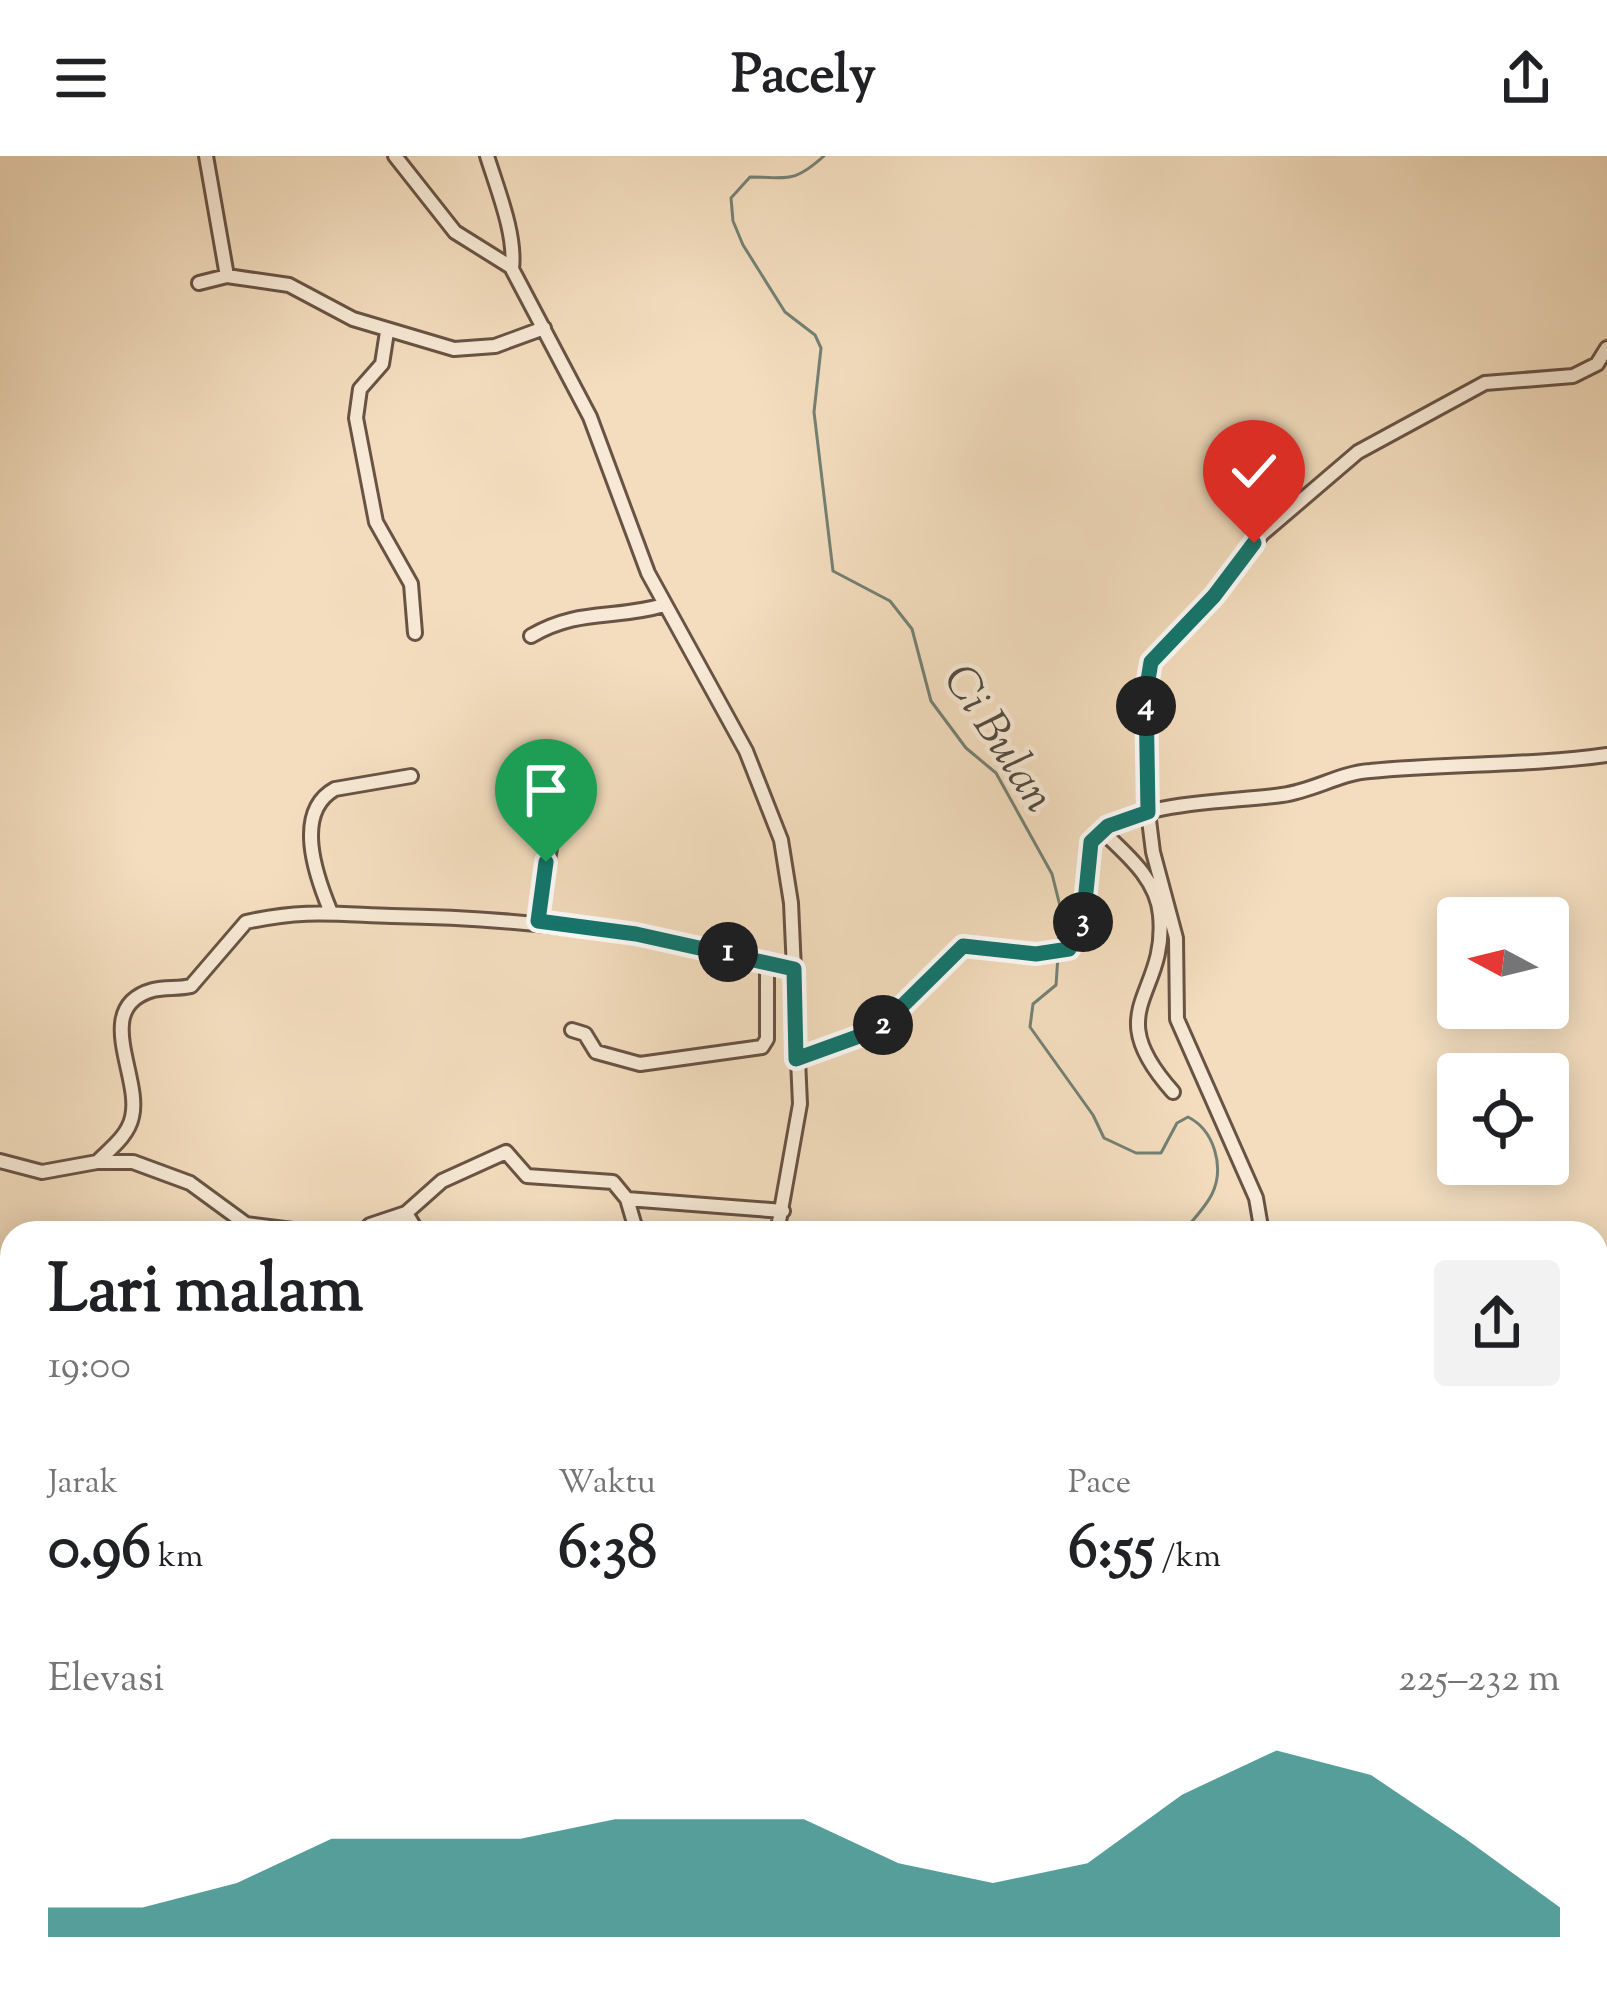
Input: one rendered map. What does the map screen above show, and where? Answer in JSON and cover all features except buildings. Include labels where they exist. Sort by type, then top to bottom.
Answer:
[{"type":"street","points":[[206,156],[226,276]]},
{"type":"street","points":[[395,156],[455,232],[511,267],[602,443],[664,605],[732,724],[767,798],[789,884],[800,1123],[781,1221]]},
{"type":"street","points":[[488,156],[505,225],[516,248],[511,267]]},
{"type":"street","points":[[199,283],[226,276],[289,285],[347,317],[387,332],[467,350],[495,346],[544,328]]},
{"type":"street","points":[[387,332],[382,364],[361,389],[356,418],[376,522],[410,584],[415,633]]},
{"type":"street","points":[[1260,1221],[1256,1198],[1177,1019],[1176,938],[1154,859],[1148,812],[1146,692],[1151,662],[1214,596],[1262,534],[1358,452],[1474,388],[1504,378],[1573,376],[1597,364],[1607,348]]},
{"type":"street","points":[[531,637],[569,616],[619,616],[664,605]]},
{"type":"street","points":[[796,1059],[879,1029],[963,946],[1058,953],[1080,934],[1088,850],[1102,831],[1148,812],[1299,793],[1371,770],[1559,764],[1607,755]]},
{"type":"street","points":[[330,910],[312,862],[314,826],[325,795],[335,789],[411,776]]},
{"type":"street","points":[[1102,831],[1142,872],[1156,900],[1160,933],[1138,1009],[1137,1030],[1145,1057],[1173,1092]]},
{"type":"street","points":[[538,921],[550,848]]},
{"type":"street","points":[[97,1162],[132,1121],[133,1082],[119,1038],[122,1017],[149,990],[191,986],[246,922],[330,910],[538,921],[636,934],[794,969]]},
{"type":"street","points":[[572,1030],[585,1034],[596,1052],[640,1064],[763,1047],[767,1040],[767,962]]},
{"type":"street","points":[[382,1221],[406,1213],[442,1181],[506,1152],[527,1176],[614,1182],[627,1199],[633,1221]]},
{"type":"street","points":[[0,1161],[42,1172],[97,1162],[133,1162],[180,1178],[242,1221]]},
{"type":"street","points":[[627,1199],[783,1211]]},
{"type":"street","points":[[406,1213],[411,1221]]},
{"type":"waterway","name":"Ci Bulan","points":[[824,156],[797,175],[750,177],[731,198],[733,221],[743,245],[785,312],[815,335],[821,348],[814,412],[833,571],[890,601],[912,629],[931,701],[966,748],[996,773],[1052,874],[1060,906],[1058,946]]},
{"type":"waterway","name":"Ci Bulan","points":[[1058,956],[1056,985],[1033,1004],[1030,1027],[1093,1115],[1104,1138],[1136,1153],[1161,1153],[1177,1123],[1188,1117],[1205,1131],[1215,1150],[1216,1183],[1192,1221]]},
{"type":"route","points":[[546,862],[538,921],[636,934],[794,969],[796,1059],[879,1029],[963,946],[1036,954],[1063,952],[1080,934],[1091,842],[1108,826],[1148,812],[1146,692],[1156,651],[1214,596],[1254,543]]}]
